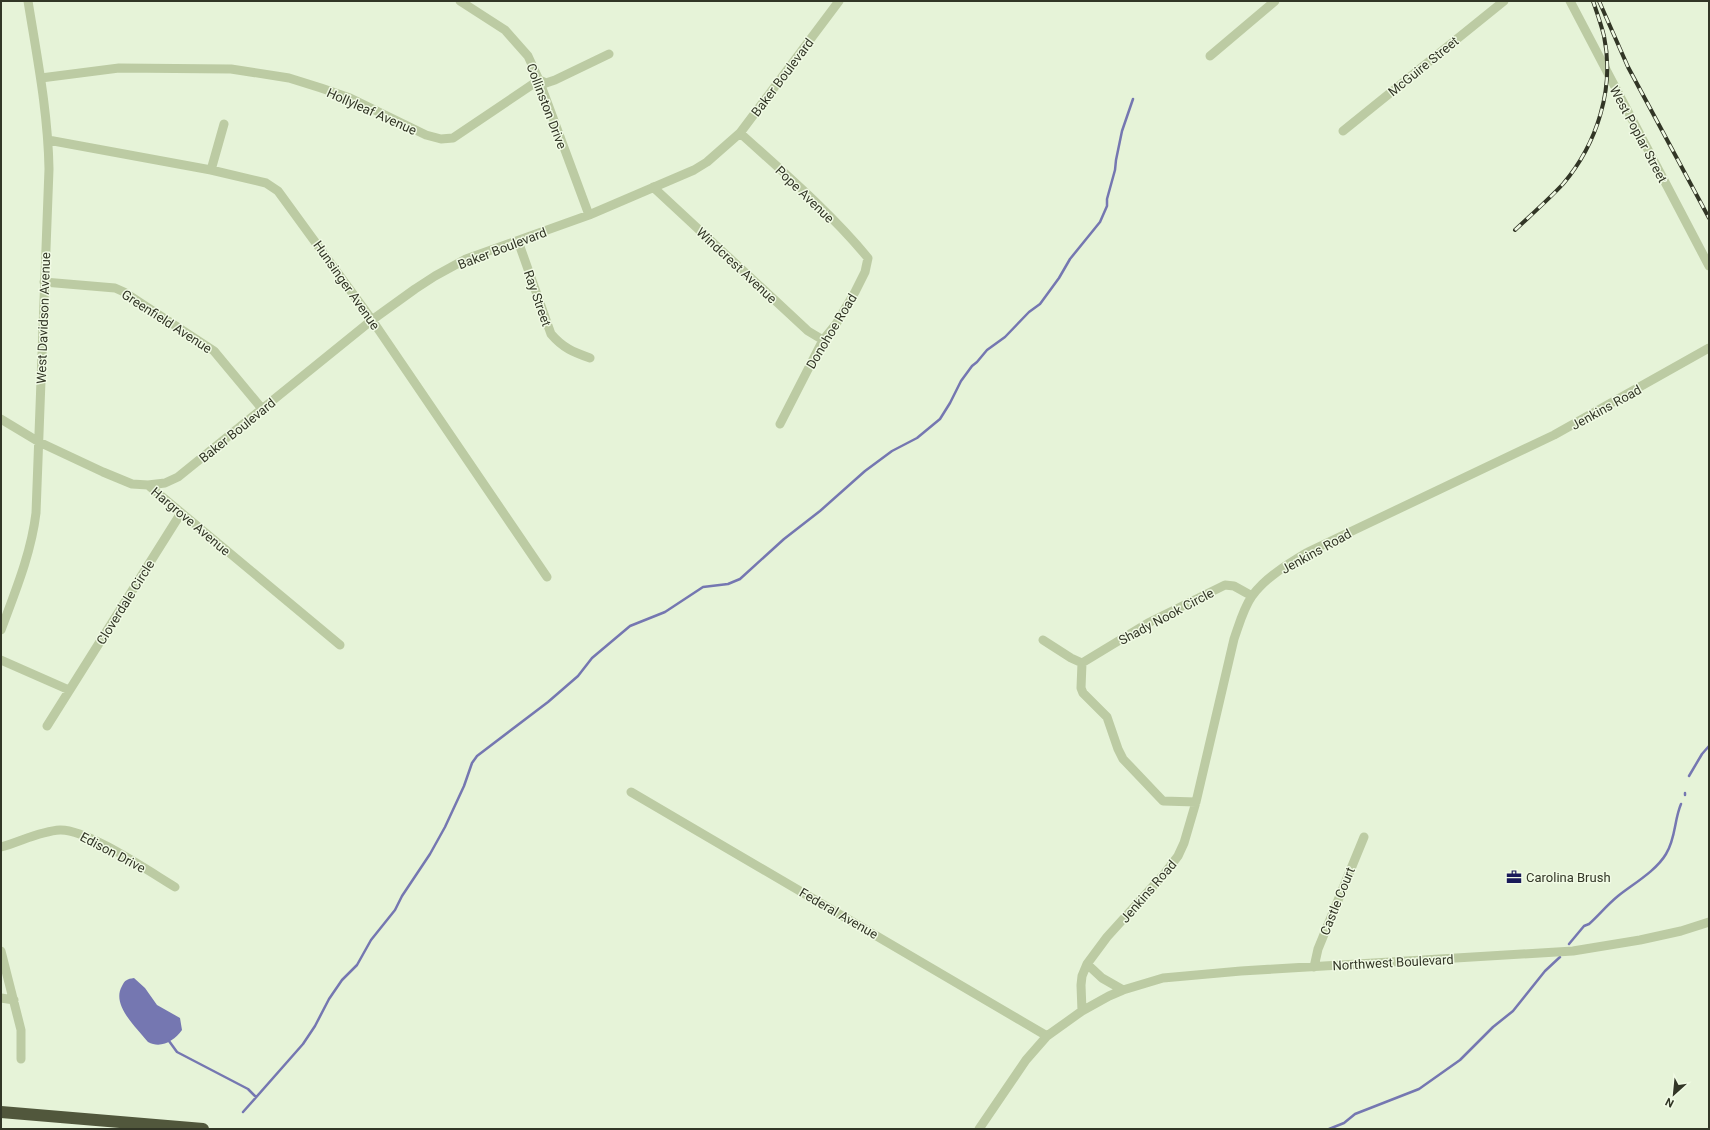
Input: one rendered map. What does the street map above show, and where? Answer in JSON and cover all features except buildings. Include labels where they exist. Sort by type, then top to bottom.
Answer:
[{"type":"highway","points":[[1,1112],[203,1129]]},
{"type":"street","name":"West Davidson Avenue","points":[[1,630],[23,571],[33,536],[36,513],[49,169],[48,140],[41,78],[28,1]]},
{"type":"street","name":"Collinston Drive","points":[[460,1],[510,35],[528,56],[539,80],[589,216]]},
{"type":"street","name":"Baker Boulevard","points":[[148,485],[165,483],[178,477],[263,410],[372,320],[415,289],[466,259],[589,216],[694,170],[707,162],[740,133],[839,1]]},
{"type":"street","points":[[1210,56],[1276,1]]},
{"type":"street","name":"McGuire Street","points":[[1343,131],[1504,1]]},
{"type":"street","name":"West Poplar Street","points":[[1570,1],[1709,266]]},
{"type":"street","points":[[539,80],[546,83],[555,80],[609,54]]},
{"type":"street","name":"Hollyleaf Avenue","points":[[41,78],[119,68],[231,69],[249,71],[289,78],[328,90],[350,98],[426,135],[441,139],[453,138],[539,80]]},
{"type":"street","points":[[211,170],[224,124]]},
{"type":"street","name":"Pope Avenue","points":[[740,133],[853,240],[868,258]]},
{"type":"street","name":"Hunsinger Avenue","points":[[48,140],[211,170],[266,183],[278,191],[372,320],[547,576]]},
{"type":"street","name":"Windcrest Avenue","points":[[653,187],[808,330],[822,340]]},
{"type":"street","name":"Ray Street","points":[[518,241],[551,334],[561,345],[590,358]]},
{"type":"street","name":"Donohoe Road","points":[[780,424],[822,340],[836,324],[855,292],[865,272],[868,258]]},
{"type":"street","name":"Greenfield Avenue","points":[[44,282],[115,288],[124,292],[214,351],[263,410]]},
{"type":"street","name":"Jenkins Road","points":[[1082,1011],[1081,984],[1082,976],[1087,964],[1108,937],[1178,856],[1190,824],[1196,802],[1234,639],[1242,615],[1252,596],[1278,571],[1308,552],[1554,435],[1709,348]]},
{"type":"street","name":"Hargrove Avenue","points":[[1,420],[39,442],[132,484],[148,485],[340,645]]},
{"type":"street","name":"Cloverdale Circle","points":[[47,726],[181,513]]},
{"type":"street","name":"Shady Nook Circle","points":[[1082,663],[1148,623],[1225,585],[1234,586],[1252,596]]},
{"type":"street","points":[[1043,640],[1070,658],[1082,663],[1081,688],[1083,693],[1107,717],[1123,759],[1163,801],[1196,802]]},
{"type":"street","points":[[1,660],[69,690]]},
{"type":"street","name":"Federal Avenue","points":[[631,792],[1047,1036]]},
{"type":"street","name":"Edison Drive","points":[[1,847],[51,831],[62,830],[74,832],[106,847],[175,887]]},
{"type":"street","name":"Castle Court","points":[[1314,967],[1318,949],[1364,837]]},
{"type":"street","name":"Northwest Boulevard","points":[[1082,1011],[1123,990],[1163,978],[1573,951],[1640,940],[1681,931],[1709,922]]},
{"type":"street","points":[[1,951],[21,1030],[21,1059]]},
{"type":"street","points":[[1087,964],[1102,978],[1123,990]]},
{"type":"street","points":[[1,998],[14,1000]]},
{"type":"street","points":[[979,1129],[1026,1060],[1047,1036],[1082,1011]]},
{"type":"water","points":[[134,978],[145,988],[157,1005],[180,1018],[182,1030],[175,1038],[167,1043],[158,1045],[148,1042],[126,1016],[122,1008],[119,993],[125,981]]},
{"type":"waterway","points":[[243,1112],[303,1044],[315,1026],[329,999],[342,980],[357,965],[371,940],[395,910],[402,896],[430,854],[445,827],[464,786],[472,763],[477,756],[548,702],[578,676],[592,658],[630,626],[665,612],[703,587],[728,584],[740,579],[784,539],[820,511],[865,471],[892,451],[917,438],[940,419],[961,381],[972,366],[987,350],[1005,337],[1029,312],[1040,304],[1059,278],[1070,259],[1100,222],[1107,206],[1107,199],[1115,170],[1122,131],[1133,99]]},
{"type":"waterway","points":[[1689,776],[1702,754],[1709,746]]},
{"type":"waterway","points":[[1569,944],[1584,926],[1589,924],[1614,899],[1650,872],[1662,860],[1672,842],[1681,804]]},
{"type":"waterway","points":[[1329,1129],[1344,1123],[1355,1114],[1419,1089],[1460,1060],[1493,1027],[1513,1011],[1545,971],[1560,957]]},
{"type":"waterway","points":[[169,1041],[177,1052],[248,1089],[256,1097]]},
{"type":"railway","points":[[1515,230],[1563,184],[1575,168],[1594,133],[1605,95],[1607,56],[1604,36],[1593,1]]},
{"type":"railway","points":[[1599,1],[1628,67],[1709,218]]},
{"type":"place","name":"Carolina Brush","points":[[1514,877]]}]
